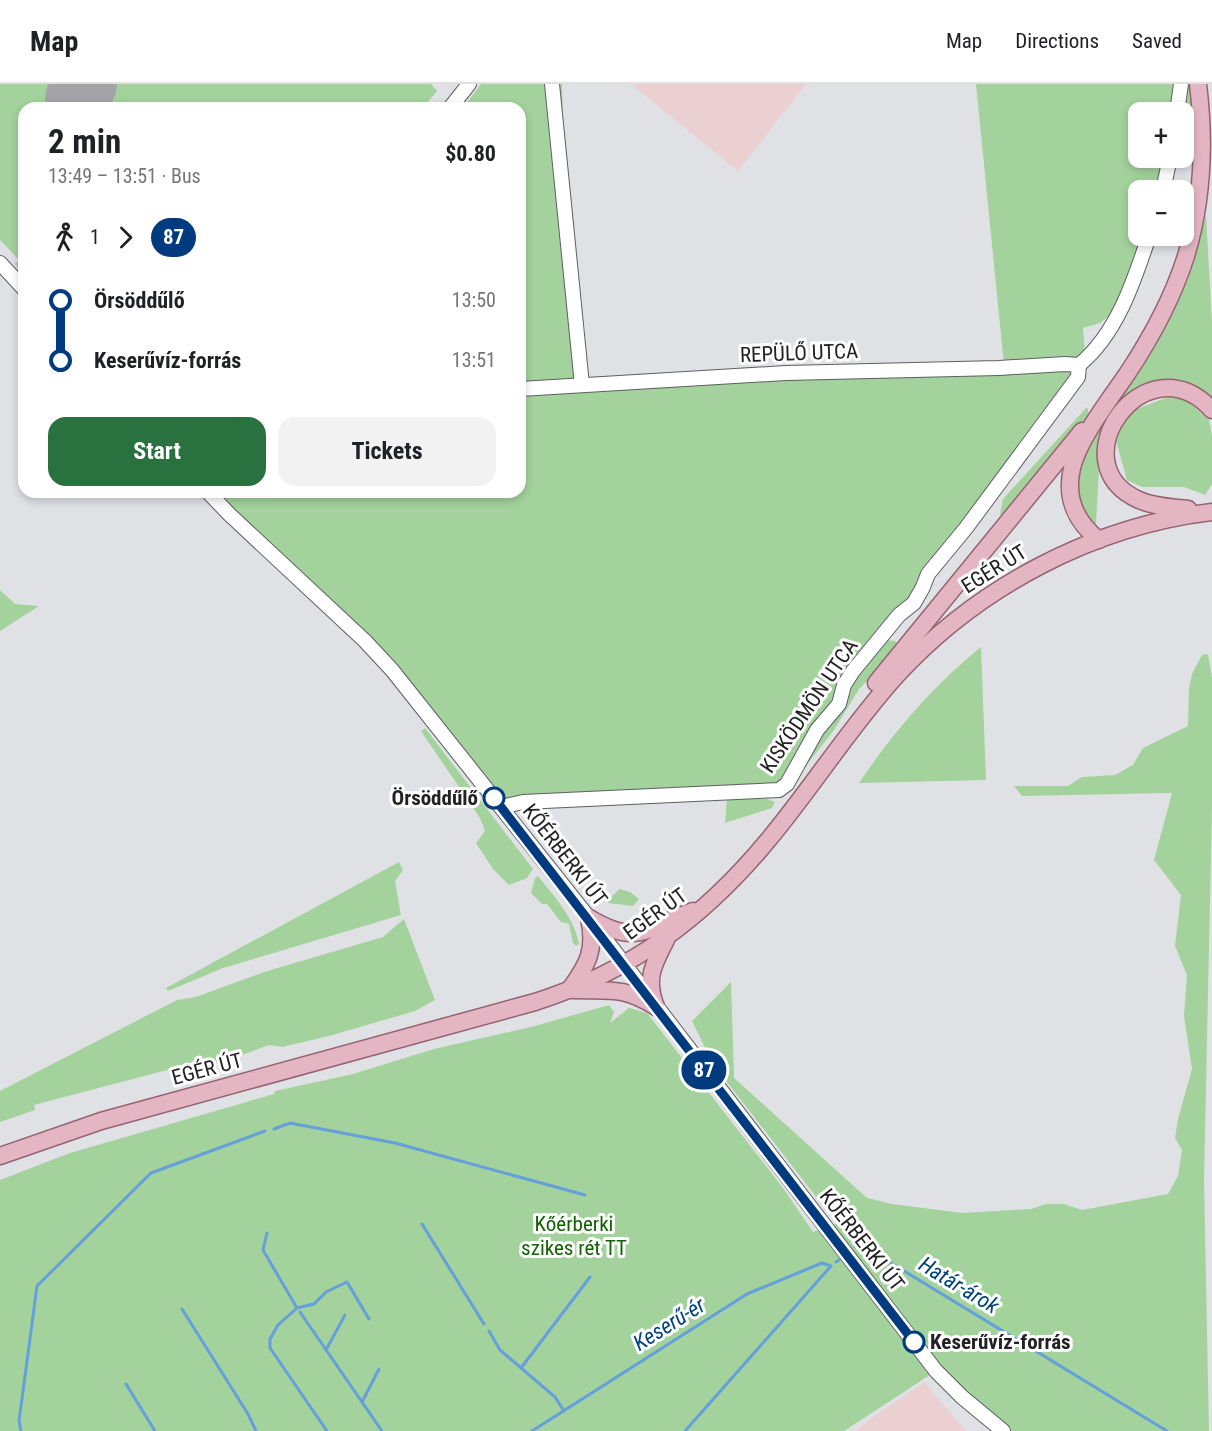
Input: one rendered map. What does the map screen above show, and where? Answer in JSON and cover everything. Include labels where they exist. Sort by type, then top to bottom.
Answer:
[{"type":"main road","points":[[1099,540],[1086,530],[1072,504],[1072,467],[1085,440],[1156,325],[1186,257],[1202,166],[1203,133],[1198,84]]},
{"type":"main road","points":[[1208,84],[1212,134]]},
{"type":"main road","points":[[846,734],[861,700],[1117,388]]},
{"type":"main road","points":[[1209,512],[1169,508],[1135,498],[1115,482],[1109,471],[1105,447],[1119,413],[1134,399],[1151,391],[1182,390],[1199,398],[1212,410]]},
{"type":"main road","name":"EGÉR ÚT","points":[[0,1156],[101,1121],[526,1005],[570,990],[623,964],[666,939],[735,877],[768,840],[846,734],[897,675],[919,652],[976,605],[1030,571],[1099,540],[1150,523],[1209,512]]},
{"type":"main road","points":[[588,918],[613,931],[634,934],[703,907]]},
{"type":"main road","points":[[570,990],[584,968],[592,948],[588,918]]},
{"type":"main road","points":[[656,1007],[650,978],[666,939]]},
{"type":"main road","points":[[570,990],[626,991],[656,1007]]},
{"type":"street","points":[[455,102],[469,84]]},
{"type":"street","points":[[552,84],[582,385]]},
{"type":"street","points":[[1178,102],[1181,84]]},
{"type":"street","points":[[1079,365],[1099,347],[1125,302],[1145,246]]},
{"type":"street","points":[[0,263],[18,283]]},
{"type":"street","name":"REPÜLŐ UTCA","points":[[526,389],[786,374],[1079,365]]},
{"type":"street","name":"KISKÖDMÖN UTCA","points":[[501,807],[523,802],[779,790],[791,777],[817,730],[839,704],[844,686],[853,671],[899,615],[914,603],[928,574],[966,528],[1078,377],[1079,365]]},
{"type":"street","name":"KŐÉRBERKI ÚT","points":[[214,498],[372,648],[398,678],[588,918],[936,1371],[962,1397],[1003,1431]]},
{"type":"shaded area","points":[[631,84],[806,84],[738,171]]},
{"type":"shaded area","points":[[924,1382],[966,1431],[855,1431],[876,1415]]},
{"type":"green space","points":[[0,84],[431,84],[437,91],[428,102],[18,102],[18,259],[0,240]]},
{"type":"green space","points":[[481,84],[562,84],[565,206],[582,384],[1004,365],[976,84],[1179,84],[1177,102],[1128,102],[1128,168],[1166,168],[1163,180],[1128,180],[1128,246],[1142,246],[1120,307],[1100,323],[1083,328],[1085,355],[1079,365],[923,587],[853,671],[787,784],[501,807],[418,704],[220,498],[526,498],[526,102],[468,102]]},
{"type":"green space","points":[[1185,84],[1193,84],[1193,102],[1185,102]]},
{"type":"green space","points":[[1206,215],[1212,323],[1212,405],[1189,388],[1133,391],[1100,450],[1096,524],[1088,521],[1077,488],[1078,471],[1096,432],[1148,356],[1188,279]]},
{"type":"green space","points":[[1171,396],[1186,400],[1209,420],[1212,436],[1212,484],[1205,495],[1184,487],[1142,487],[1127,480],[1116,441],[1125,419],[1134,410]]},
{"type":"green space","points":[[1087,407],[1089,414],[1004,517],[1000,515],[1003,499]]},
{"type":"green space","points":[[0,590],[15,604],[39,606],[0,631]]},
{"type":"green space","points":[[885,640],[895,641],[900,647],[859,689],[834,730],[798,776],[812,748],[841,709],[853,681]]},
{"type":"green space","points":[[981,647],[986,780],[859,783],[915,710]]},
{"type":"green space","name":"Kőérberki szikes rét TT","points":[[1208,654],[1212,678],[1212,806],[1204,1180],[1209,1431],[1003,1431],[936,1371],[844,1431],[0,1431],[0,1180],[70,1153],[274,1094],[275,1091],[353,1074],[434,1049],[535,1026],[609,1005],[614,1012],[610,1023],[629,1008],[647,1013],[783,1188],[813,1232],[842,1222],[828,1212],[713,1064],[692,1021],[731,982],[734,1078],[867,1198],[892,1204],[962,1213],[1031,1209],[1046,1204],[1064,1204],[1082,1210],[1168,1194],[1178,1176],[1182,1150],[1175,1138],[1192,1069],[1184,1016],[1187,975],[1175,946],[1181,895],[1154,860],[1172,793],[1022,796],[1014,786],[1068,786],[1082,777],[1115,775],[1133,765],[1143,748],[1188,726],[1189,688],[1192,674],[1202,655]]},
{"type":"green space","points":[[425,728],[533,869],[527,878],[509,885],[493,869],[476,843],[485,831],[480,818],[421,731]]},
{"type":"green space","points":[[727,799],[767,799],[775,802],[772,808],[725,823]]},
{"type":"green space","points":[[399,862],[403,870],[395,881],[401,915],[223,968],[168,991],[166,988]]},
{"type":"green space","points":[[538,876],[573,925],[579,944],[576,946],[573,943],[569,924],[561,922],[547,904],[542,904],[531,893],[535,878]]},
{"type":"green space","points":[[620,889],[630,892],[639,899],[633,906],[608,903],[609,899]]},
{"type":"green space","points":[[404,919],[435,1000],[415,1011],[282,1047],[269,1045],[184,1076],[171,1069],[34,1105],[35,1110],[0,1122],[0,1091],[177,1000],[196,997],[264,972],[383,937]]},
{"type":"waterway","points":[[274,1129],[290,1123],[395,1143],[585,1195]]},
{"type":"waterway","points":[[21,1431],[19,1421],[37,1286],[151,1173],[265,1131]]},
{"type":"waterway","points":[[422,1224],[484,1324]]},
{"type":"waterway","points":[[267,1233],[263,1250],[297,1308]]},
{"type":"waterway","name":"Határ-árok","points":[[855,1247],[863,1246],[1167,1431]]},
{"type":"waterway","name":"Keserű-ér","points":[[532,1431],[747,1294],[822,1263],[831,1266],[685,1431]]},
{"type":"waterway","points":[[521,1368],[590,1277]]},
{"type":"waterway","points":[[327,1431],[270,1348],[270,1339],[278,1325],[297,1308],[314,1304],[326,1292],[347,1282],[369,1319]]},
{"type":"waterway","points":[[182,1309],[248,1414],[256,1431]]},
{"type":"waterway","points":[[300,1312],[382,1431]]},
{"type":"waterway","points":[[326,1350],[345,1315]]},
{"type":"waterway","points":[[489,1331],[500,1350],[555,1397],[564,1411]]},
{"type":"waterway","points":[[362,1402],[379,1369]]},
{"type":"waterway","points":[[126,1384],[155,1431]]},
{"type":"runway","points":[[78,99],[84,84]]},
{"type":"bus line","name":"87","points":[[494,798],[914,1342]]},
{"type":"place","name":"Örsöddűlő","points":[[494,798]]},
{"type":"place","name":"Keserűvíz-forrás","points":[[914,1342]]}]
